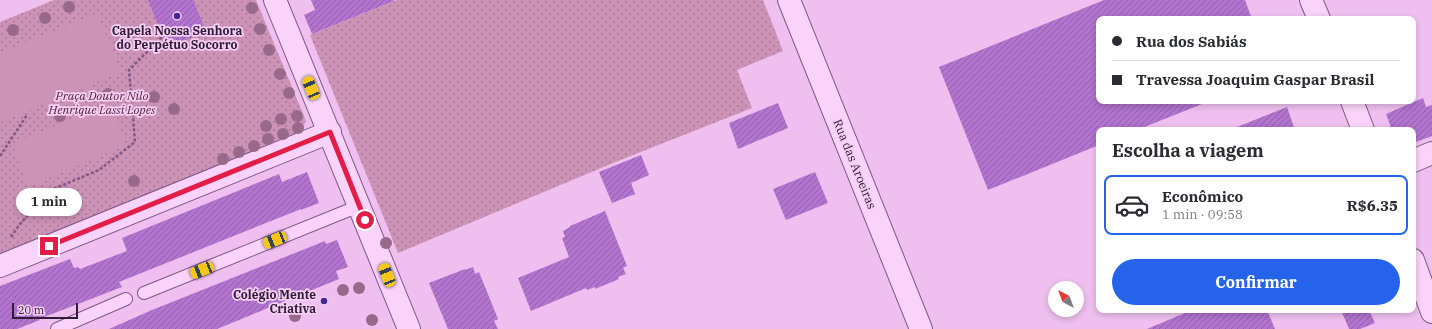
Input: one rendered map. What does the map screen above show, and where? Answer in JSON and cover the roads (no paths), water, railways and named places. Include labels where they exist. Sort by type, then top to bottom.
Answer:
[{"type":"street","points":[[275,0],[409,329]]},
{"type":"street","name":"Rua das Aroeiras","points":[[789,0],[921,329]]},
{"type":"street","points":[[1311,0],[1318,16]]},
{"type":"street","points":[[1353,104],[1362,127]]},
{"type":"street","points":[[2,265],[330,132]]},
{"type":"street","points":[[1416,160],[1432,153]]},
{"type":"street","points":[[1416,265],[1427,284],[1432,312]]},
{"type":"lane","points":[[144,293],[359,206]]},
{"type":"lane","points":[[57,329],[126,299]]},
{"type":"place","name":"Capela Nossa Senhora do Perpétuo Socorro","points":[[177,16]]},
{"type":"place","name":"Colégio Mente Criativa","points":[[324,301]]},
{"type":"park label","name":"Praça Doutor Nilo Henrique Lassi Lopes","points":[[102,102]]}]
